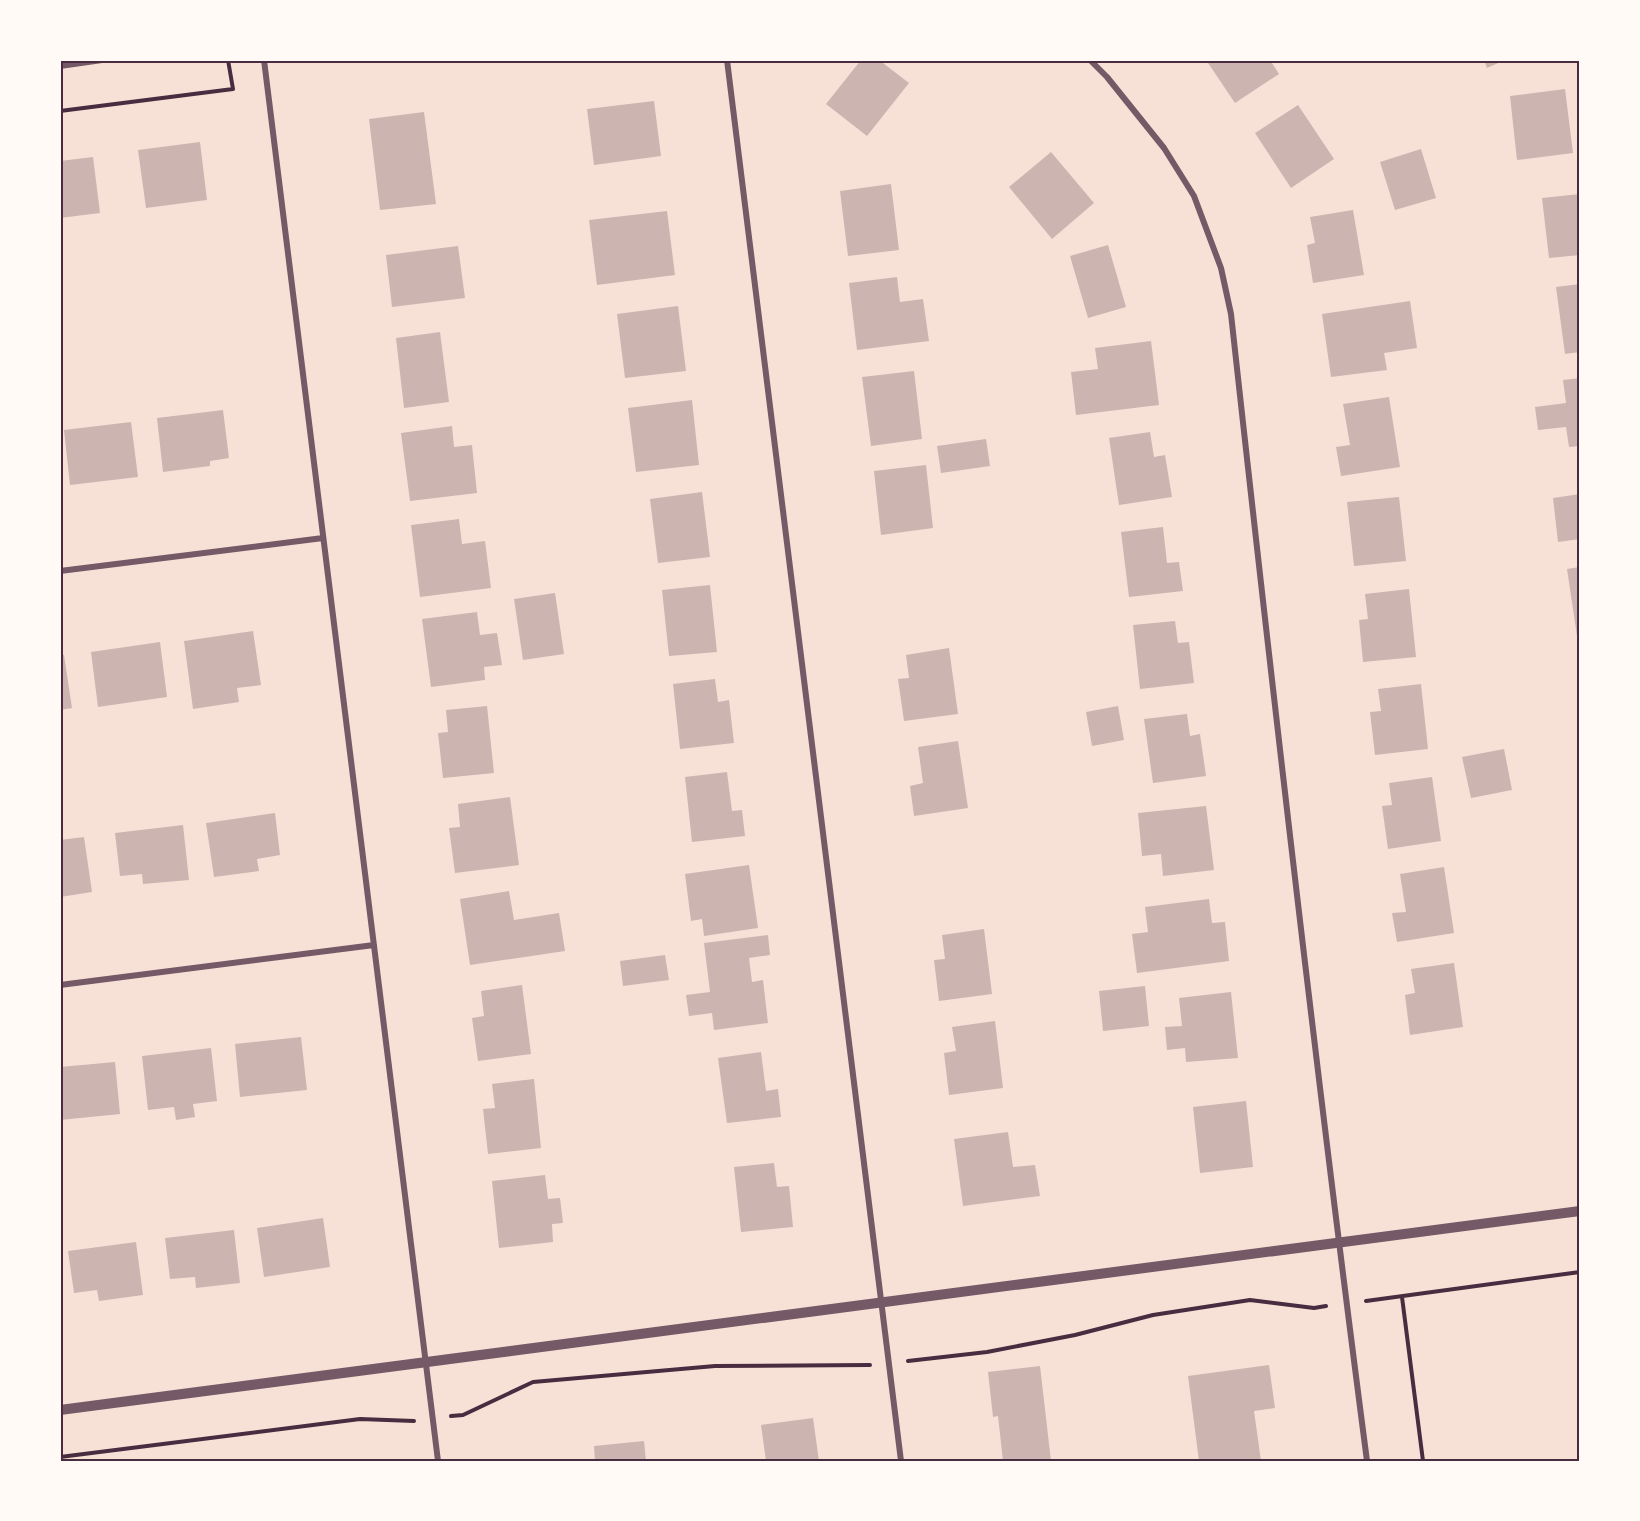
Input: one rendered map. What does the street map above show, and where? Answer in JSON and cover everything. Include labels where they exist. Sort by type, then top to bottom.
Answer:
[{"type":"street","points":[[60,66],[102,60]]},
{"type":"street","points":[[264,60],[438,1461]]},
{"type":"street","points":[[727,60],[901,1461]]},
{"type":"street","points":[[1090,60],[1107,77],[1164,148],[1194,196],[1221,268],[1231,314],[1264,620],[1338,1243],[1367,1461]]},
{"type":"street","points":[[60,571],[323,538]]},
{"type":"street","points":[[60,985],[374,945]]},
{"type":"street","points":[[60,1410],[1580,1211]]},
{"type":"path","points":[[60,111],[233,89],[228,60]]},
{"type":"path","points":[[60,1457],[360,1419],[409,1421],[463,1414],[533,1382],[715,1366],[862,1366],[987,1352],[1075,1335],[1153,1315],[1250,1300],[1314,1308],[1580,1272]]},
{"type":"path","points":[[1402,1297],[1423,1461]]},
{"type":"building","points":[[861,60],[879,60],[909,83],[867,136],[826,104]]},
{"type":"building","points":[[1206,60],[1270,60],[1279,74],[1235,103]]},
{"type":"building","points":[[1484,60],[1505,60],[1487,68]]},
{"type":"building","points":[[1565,89],[1573,153],[1517,160],[1510,96]]},
{"type":"building","points":[[654,101],[661,156],[594,165],[587,109]]},
{"type":"building","points":[[1298,105],[1334,159],[1291,188],[1255,133]]},
{"type":"building","points":[[424,112],[436,204],[380,210],[369,119]]},
{"type":"building","points":[[200,142],[207,200],[146,208],[138,150]]},
{"type":"building","points":[[1421,149],[1436,198],[1395,210],[1380,162]]},
{"type":"building","points":[[1051,152],[1094,203],[1052,239],[1009,187]]},
{"type":"building","points":[[93,157],[100,213],[60,218],[60,161]]},
{"type":"building","points":[[891,184],[899,250],[848,256],[840,191]]},
{"type":"building","points":[[1580,194],[1580,255],[1549,258],[1542,198]]},
{"type":"building","points":[[1353,210],[1364,275],[1313,283],[1307,245],[1315,243],[1310,217]]},
{"type":"building","points":[[667,211],[675,275],[597,285],[589,220]]},
{"type":"building","points":[[1108,245],[1126,307],[1088,318],[1070,256]]},
{"type":"building","points":[[458,246],[465,298],[392,307],[386,255]]},
{"type":"building","points":[[897,277],[900,302],[923,299],[929,341],[857,350],[849,283]]},
{"type":"building","points":[[1580,284],[1580,352],[1565,354],[1556,287]]},
{"type":"building","points":[[1410,301],[1417,348],[1384,353],[1387,370],[1331,377],[1322,314]]},
{"type":"building","points":[[678,306],[686,371],[625,378],[617,314]]},
{"type":"building","points":[[440,332],[449,402],[404,408],[396,338]]},
{"type":"building","points":[[1151,341],[1159,405],[1076,415],[1071,372],[1098,369],[1095,348]]},
{"type":"building","points":[[914,371],[922,439],[871,446],[862,377]]},
{"type":"building","points":[[1580,378],[1580,446],[1569,447],[1566,427],[1538,430],[1535,407],[1566,403],[1563,380]]},
{"type":"building","points":[[1389,397],[1400,467],[1341,476],[1336,447],[1350,445],[1343,404]]},
{"type":"building","points":[[692,400],[699,465],[636,472],[628,408]]},
{"type":"building","points":[[223,410],[229,458],[210,461],[210,466],[163,472],[157,418]]},
{"type":"building","points":[[131,422],[138,477],[70,485],[64,430]]},
{"type":"building","points":[[452,426],[454,447],[472,445],[477,493],[410,501],[401,433]]},
{"type":"building","points":[[1150,432],[1154,457],[1165,455],[1172,497],[1119,505],[1109,438]]},
{"type":"building","points":[[986,439],[990,466],[941,473],[937,446]]},
{"type":"building","points":[[926,465],[933,528],[881,535],[874,471]]},
{"type":"building","points":[[702,492],[710,557],[658,563],[650,499]]},
{"type":"building","points":[[1580,494],[1580,539],[1558,542],[1553,498]]},
{"type":"building","points":[[1399,497],[1406,561],[1354,566],[1347,502]]},
{"type":"building","points":[[459,519],[462,544],[485,541],[491,588],[420,597],[411,525]]},
{"type":"building","points":[[1163,527],[1167,563],[1179,562],[1183,591],[1129,597],[1121,532]]},
{"type":"building","points":[[1580,567],[1580,635],[1577,636],[1567,569]]},
{"type":"building","points":[[710,585],[717,652],[669,656],[662,590]]},
{"type":"building","points":[[1409,589],[1416,657],[1363,662],[1359,620],[1368,619],[1365,594]]},
{"type":"building","points":[[555,593],[564,654],[523,660],[514,599]]},
{"type":"building","points":[[477,612],[480,635],[497,633],[502,665],[484,667],[485,680],[431,687],[422,619]]},
{"type":"building","points":[[1175,621],[1178,643],[1189,642],[1194,683],[1140,689],[1133,625]]},
{"type":"building","points":[[253,631],[261,685],[237,688],[239,702],[193,709],[184,641]]},
{"type":"building","points":[[160,642],[167,697],[98,707],[91,652]]},
{"type":"building","points":[[949,648],[958,714],[904,721],[898,679],[909,678],[906,655]]},
{"type":"building","points":[[60,655],[64,655],[72,708],[60,710]]},
{"type":"building","points":[[715,679],[718,702],[729,700],[734,743],[680,749],[673,684]]},
{"type":"building","points":[[1421,684],[1428,749],[1375,755],[1370,712],[1381,711],[1378,689]]},
{"type":"building","points":[[487,706],[494,773],[443,778],[438,733],[448,732],[446,710]]},
{"type":"building","points":[[1118,706],[1124,740],[1092,746],[1086,712]]},
{"type":"building","points":[[1187,714],[1190,736],[1200,734],[1206,776],[1153,783],[1144,719]]},
{"type":"building","points":[[958,741],[968,808],[914,816],[910,786],[923,783],[918,747]]},
{"type":"building","points":[[1504,749],[1512,790],[1471,798],[1462,757]]},
{"type":"building","points":[[727,772],[732,811],[742,810],[745,836],[692,842],[685,777]]},
{"type":"building","points":[[1432,777],[1441,841],[1388,849],[1382,806],[1392,805],[1389,783]]},
{"type":"building","points":[[510,797],[519,865],[455,873],[449,828],[460,827],[458,804]]},
{"type":"building","points":[[1206,806],[1214,870],[1163,876],[1161,854],[1142,856],[1138,813]]},
{"type":"building","points":[[275,813],[280,855],[257,859],[259,871],[214,877],[206,823]]},
{"type":"building","points":[[183,825],[189,880],[143,884],[142,874],[120,876],[115,833]]},
{"type":"building","points":[[84,837],[92,892],[60,897],[60,840]]},
{"type":"building","points":[[749,865],[758,928],[704,936],[702,919],[691,921],[685,874]]},
{"type":"building","points":[[1444,867],[1454,933],[1397,942],[1392,913],[1406,912],[1400,874]]},
{"type":"building","points":[[509,891],[514,920],[559,913],[565,951],[470,965],[460,899]]},
{"type":"building","points":[[1209,899],[1212,923],[1225,922],[1229,961],[1137,973],[1132,934],[1148,932],[1145,907]]},
{"type":"building","points":[[984,929],[992,994],[939,1001],[934,960],[945,959],[942,935]]},
{"type":"building","points":[[768,935],[770,955],[749,958],[752,982],[763,980],[768,1023],[714,1030],[712,1013],[689,1016],[686,995],[710,992],[704,943]]},
{"type":"building","points":[[665,955],[669,980],[623,986],[620,961]]},
{"type":"building","points":[[1454,963],[1463,1027],[1410,1035],[1405,995],[1415,993],[1411,969]]},
{"type":"building","points":[[522,985],[531,1054],[478,1061],[472,1018],[484,1016],[481,991]]},
{"type":"building","points":[[1145,986],[1149,1026],[1103,1031],[1099,991]]},
{"type":"building","points":[[1231,992],[1238,1058],[1186,1062],[1185,1048],[1167,1050],[1165,1027],[1182,1026],[1179,998]]},
{"type":"building","points":[[995,1021],[1003,1088],[949,1095],[944,1053],[956,1051],[952,1027]]},
{"type":"building","points":[[301,1037],[307,1090],[240,1097],[235,1044]]},
{"type":"building","points":[[211,1048],[217,1101],[193,1104],[195,1117],[176,1120],[174,1107],[148,1110],[142,1056]]},
{"type":"building","points":[[761,1052],[766,1091],[778,1089],[781,1117],[727,1123],[718,1058]]},
{"type":"building","points":[[115,1062],[120,1114],[60,1120],[60,1067]]},
{"type":"building","points":[[534,1079],[541,1148],[488,1154],[483,1109],[495,1108],[492,1084]]},
{"type":"building","points":[[1246,1101],[1253,1167],[1200,1173],[1193,1107]]},
{"type":"building","points":[[1008,1132],[1013,1167],[1035,1165],[1040,1196],[963,1206],[954,1139]]},
{"type":"building","points":[[774,1163],[777,1187],[789,1186],[793,1227],[741,1232],[734,1167]]},
{"type":"building","points":[[545,1175],[548,1199],[560,1198],[563,1223],[552,1224],[553,1242],[499,1248],[492,1181]]},
{"type":"building","points":[[323,1218],[330,1267],[264,1277],[257,1228]]},
{"type":"building","points":[[234,1230],[240,1283],[196,1288],[195,1277],[170,1279],[165,1238]]},
{"type":"building","points":[[136,1242],[143,1295],[99,1301],[97,1290],[74,1293],[68,1251]]},
{"type":"building","points":[[1269,1365],[1275,1408],[1254,1411],[1261,1461],[1199,1461],[1188,1376]]},
{"type":"building","points":[[1040,1366],[1051,1461],[1003,1461],[998,1416],[993,1417],[988,1372]]},
{"type":"building","points":[[813,1418],[819,1461],[766,1461],[761,1425]]},
{"type":"building","points":[[644,1441],[646,1461],[595,1461],[594,1446]]}]
